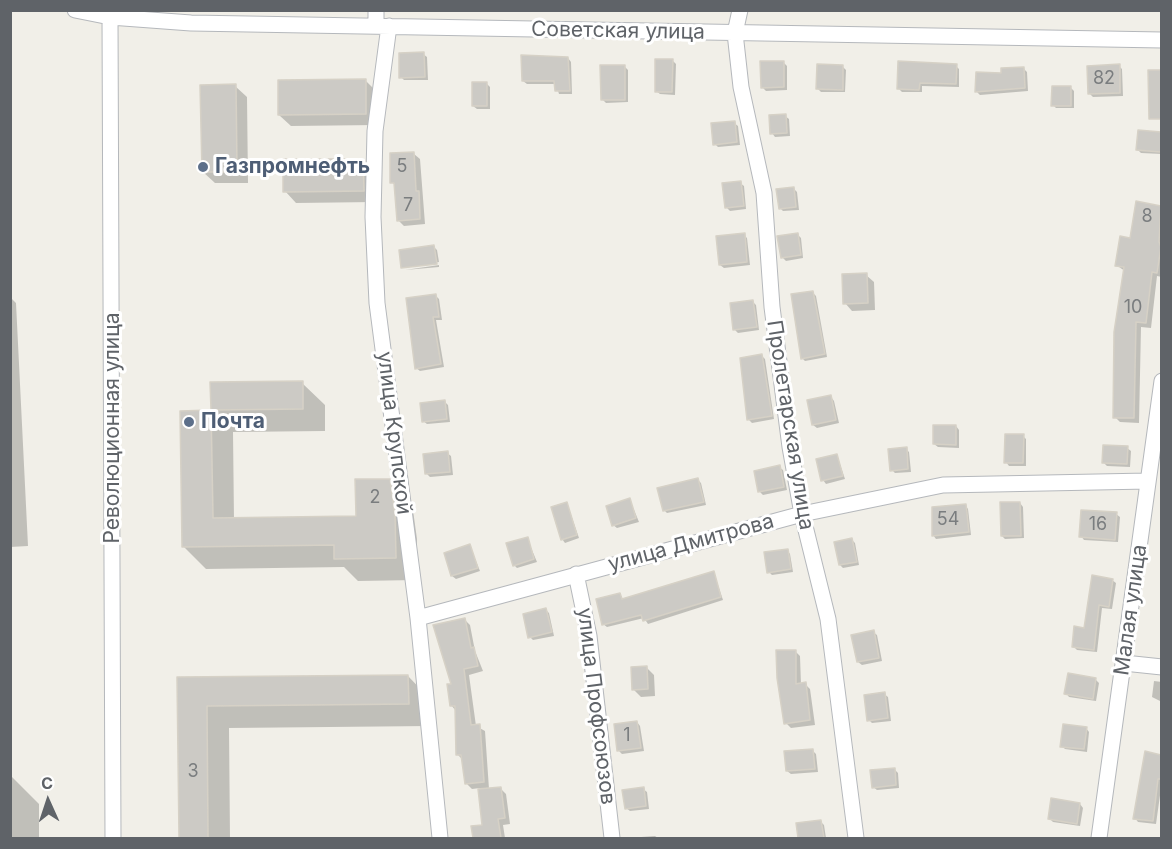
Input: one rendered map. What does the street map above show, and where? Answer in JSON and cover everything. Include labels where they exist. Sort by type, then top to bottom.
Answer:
[{"type":"street","name":"Советская улица","points":[[75,10],[110,16],[191,23],[380,21],[735,33],[1161,40]]},
{"type":"street","name":"Пролетарская улица","points":[[740,10],[735,33],[741,87],[764,193],[772,307],[790,447],[802,514],[828,619],[856,838]]},
{"type":"street","name":"Революционная улица","points":[[110,16],[113,838]]},
{"type":"street","name":"улица Крупской","points":[[380,21],[373,217],[377,303],[418,618],[440,838]]},
{"type":"street","name":"Малая улица","points":[[1099,838],[1161,381]]},
{"type":"street","name":"улица Дмитрова","points":[[418,618],[802,514],[943,485],[1148,481]]},
{"type":"street","name":"улица Профсоюзов","points":[[576,574],[589,636],[612,838]]},
{"type":"street","points":[[1124,663],[1161,667]]},
{"type":"building","points":[[424,52],[425,77],[399,78],[399,53]]},
{"type":"building","points":[[521,55],[568,57],[570,91],[555,91],[554,81],[522,81]]},
{"type":"building","points":[[655,59],[673,59],[672,92],[655,92]]},
{"type":"building","points":[[760,61],[784,61],[784,87],[761,88]]},
{"type":"building","points":[[898,61],[957,64],[956,84],[920,83],[919,90],[897,89]]},
{"type":"building","points":[[817,64],[843,65],[843,90],[816,89]]},
{"type":"building","points":[[1120,64],[1120,93],[1088,94],[1087,66]]},
{"type":"building","points":[[600,65],[625,65],[625,100],[601,100]]},
{"type":"building","points":[[1024,67],[1025,88],[975,92],[976,72],[1001,73],[1001,68]]},
{"type":"building","points":[[1148,70],[1161,70],[1161,119],[1149,119]]},
{"type":"building","points":[[366,79],[366,114],[278,115],[278,80]]},
{"type":"building","points":[[472,82],[487,82],[487,106],[472,106]]},
{"type":"building","points":[[236,84],[237,172],[202,172],[200,85]]},
{"type":"building","points":[[1052,86],[1071,86],[1071,106],[1051,106]]},
{"type":"building","points":[[786,114],[787,133],[770,134],[769,115]]},
{"type":"building","points":[[735,121],[737,142],[713,145],[711,123]]},
{"type":"building","points":[[1138,130],[1161,132],[1161,152],[1136,150]]},
{"type":"building","points":[[414,152],[420,219],[397,221],[394,183],[390,183],[390,153]]},
{"type":"building","points":[[283,159],[363,159],[364,191],[283,192]]},
{"type":"building","points":[[741,181],[744,206],[725,208],[722,183]]},
{"type":"building","points":[[794,187],[796,207],[779,209],[776,189]]},
{"type":"building","points":[[1136,201],[1161,206],[1159,242],[1161,247],[1157,273],[1152,272],[1146,323],[1136,322],[1134,418],[1113,418],[1114,332],[1124,267],[1115,266],[1120,236],[1130,238]]},
{"type":"building","points":[[745,233],[747,262],[719,265],[716,236]]},
{"type":"building","points":[[798,233],[801,255],[781,258],[777,236]]},
{"type":"building","points":[[434,245],[437,264],[401,268],[399,250]]},
{"type":"building","points":[[867,273],[868,303],[843,304],[842,274]]},
{"type":"building","points":[[813,291],[825,354],[801,359],[791,294]]},
{"type":"building","points":[[436,294],[439,317],[433,317],[441,364],[415,369],[406,298]]},
{"type":"building","points":[[753,300],[757,327],[733,330],[730,303]]},
{"type":"building","points":[[762,354],[772,416],[747,420],[740,358]]},
{"type":"building","points":[[303,381],[303,409],[211,410],[210,382]]},
{"type":"building","points":[[831,395],[836,420],[812,425],[807,400]]},
{"type":"building","points":[[445,400],[447,419],[422,422],[420,403]]},
{"type":"building","points":[[211,410],[213,518],[356,516],[355,479],[390,479],[395,515],[396,558],[334,559],[334,545],[182,547],[180,411]]},
{"type":"building","points":[[933,425],[956,425],[956,445],[933,444]]},
{"type":"building","points":[[1005,434],[1024,434],[1023,463],[1004,463]]},
{"type":"building","points":[[1103,445],[1128,446],[1127,464],[1102,463]]},
{"type":"building","points":[[907,447],[908,469],[890,471],[888,449]]},
{"type":"building","points":[[448,451],[450,472],[425,474],[423,454]]},
{"type":"building","points":[[837,454],[843,476],[821,481],[816,459]]},
{"type":"building","points":[[780,465],[784,487],[758,492],[754,471]]},
{"type":"building","points":[[698,478],[704,502],[663,511],[657,488]]},
{"type":"building","points":[[630,498],[636,518],[612,526],[606,506]]},
{"type":"building","points":[[567,502],[577,535],[561,540],[551,507]]},
{"type":"building","points":[[1000,502],[1020,502],[1021,536],[1001,536]]},
{"type":"building","points":[[966,504],[969,532],[932,536],[932,507]]},
{"type":"building","points":[[1081,510],[1117,512],[1115,540],[1079,537]]},
{"type":"building","points":[[528,537],[534,559],[513,566],[506,543]]},
{"type":"building","points":[[852,538],[857,562],[839,565],[834,542]]},
{"type":"building","points":[[470,544],[478,568],[451,576],[444,553]]},
{"type":"building","points":[[788,549],[791,569],[767,573],[764,552]]},
{"type":"building","points":[[714,571],[721,597],[643,621],[641,615],[602,625],[596,599],[620,593],[622,599]]},
{"type":"building","points":[[1092,575],[1113,579],[1109,607],[1099,605],[1094,650],[1072,647],[1074,626],[1084,628]]},
{"type":"building","points":[[546,608],[552,632],[528,638],[523,614]]},
{"type":"building","points":[[465,618],[471,648],[474,647],[478,666],[464,669],[471,725],[480,724],[484,782],[465,784],[461,755],[456,755],[455,706],[450,706],[447,684],[451,684],[433,625]]},
{"type":"building","points":[[874,630],[879,658],[857,662],[851,635]]},
{"type":"building","points":[[776,650],[796,650],[796,684],[806,682],[810,720],[784,724],[777,678]]},
{"type":"building","points":[[647,666],[648,689],[632,690],[631,667]]},
{"type":"building","points":[[1068,673],[1096,678],[1093,699],[1064,694]]},
{"type":"building","points":[[408,675],[409,704],[207,706],[208,838],[179,838],[177,677]]},
{"type":"building","points":[[885,692],[888,718],[867,721],[864,695]]},
{"type":"building","points":[[637,721],[641,748],[617,751],[614,724]]},
{"type":"building","points":[[1063,724],[1087,727],[1084,749],[1060,747]]},
{"type":"building","points":[[813,749],[815,769],[786,771],[784,751]]},
{"type":"building","points":[[1145,751],[1161,755],[1161,779],[1158,779],[1153,821],[1133,819]]},
{"type":"building","points":[[895,768],[896,785],[872,788],[870,770]]},
{"type":"building","points":[[501,787],[505,818],[498,819],[501,838],[473,838],[471,826],[482,825],[478,789]]},
{"type":"building","points":[[644,787],[646,806],[625,809],[622,790]]},
{"type":"building","points":[[1051,798],[1080,803],[1077,824],[1048,819]]},
{"type":"building","points":[[821,820],[824,838],[798,838],[796,823]]},
{"type":"place","name":"Газпромнефть","points":[[203,167]]},
{"type":"place","name":"Почта","points":[[189,422]]}]
